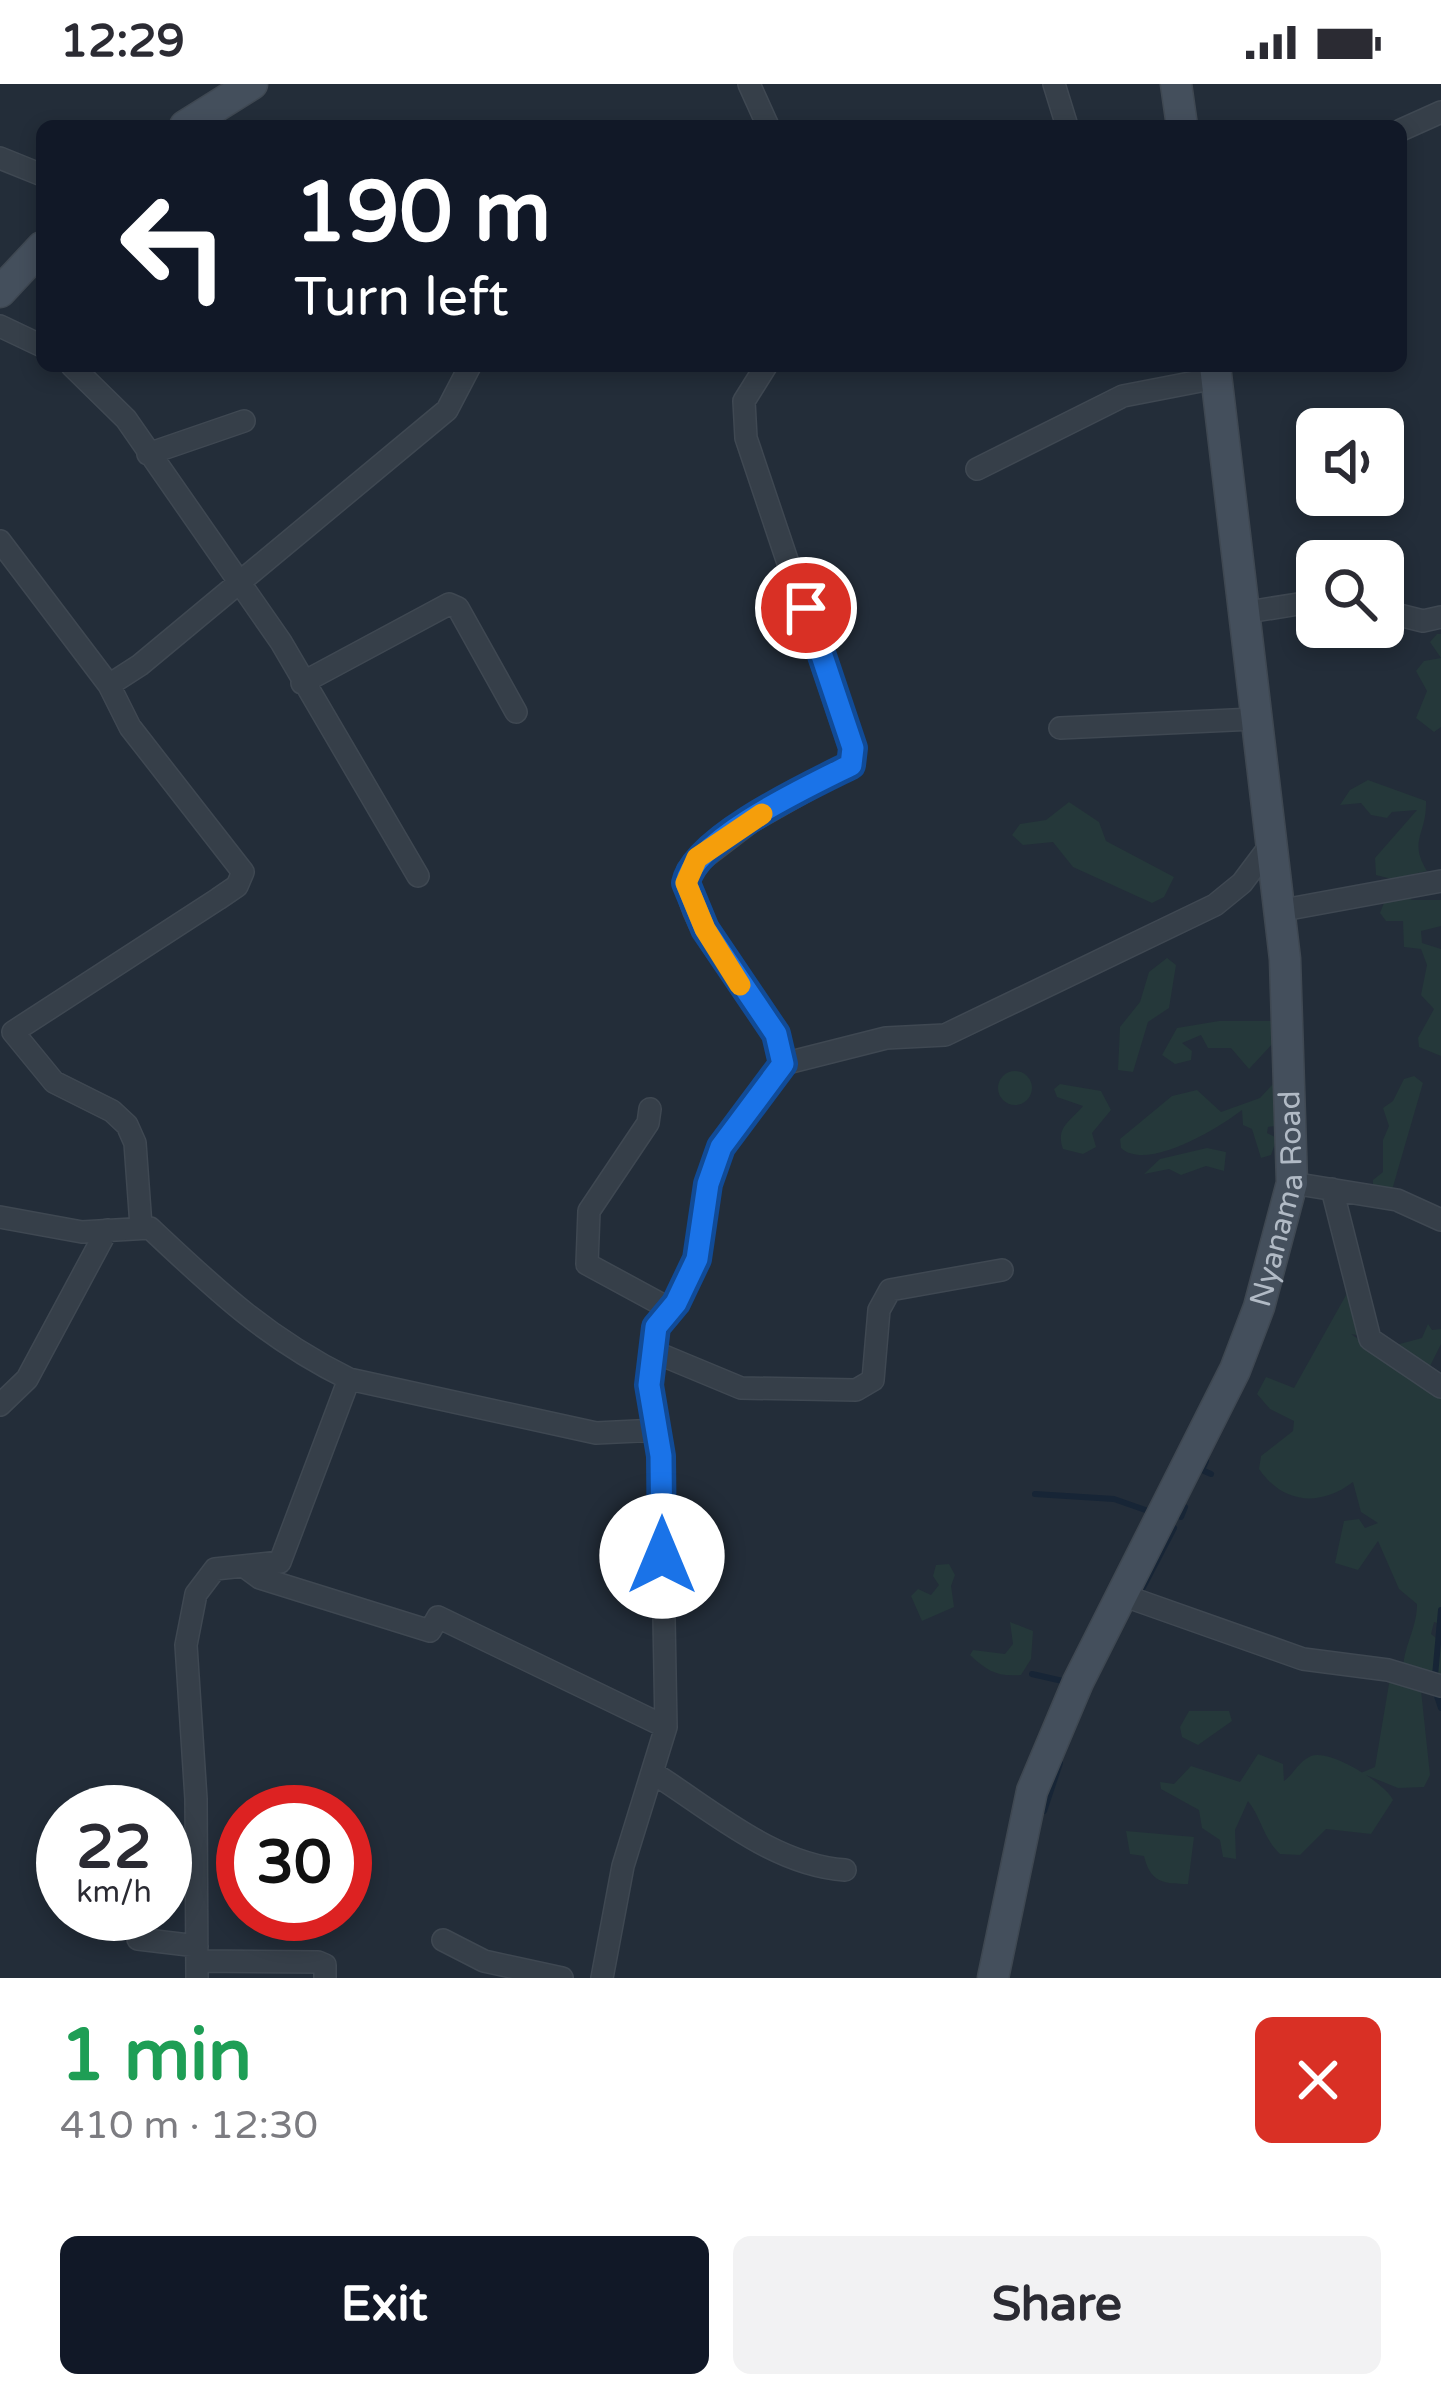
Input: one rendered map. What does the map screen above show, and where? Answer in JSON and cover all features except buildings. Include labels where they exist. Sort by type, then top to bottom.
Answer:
[{"type":"street","points":[[195,120],[252,84]]},
{"type":"street","points":[[749,84],[765,120]]},
{"type":"street","points":[[1054,84],[1065,120]]},
{"type":"street","points":[[1176,84],[1181,120]]},
{"type":"street","points":[[1407,127],[1441,112]]},
{"type":"street","points":[[0,158],[36,173]]},
{"type":"street","points":[[0,292],[36,253]]},
{"type":"street","points":[[0,326],[36,343]]},
{"type":"street","points":[[78,372],[126,419],[237,581],[418,876]]},
{"type":"street","points":[[109,685],[447,410],[467,372]]},
{"type":"street","points":[[762,372],[744,401],[746,438],[853,757],[851,765],[803,789],[697,858],[686,883],[705,929],[776,1034],[783,1064]]},
{"type":"street","points":[[977,470],[1123,396],[1216,372]]},
{"type":"street","name":"Nyanama Road","points":[[993,1978],[1032,1791],[1122,1595],[1235,1370],[1259,1307],[1292,1183],[1293,1079],[1278,911],[1216,372]]},
{"type":"street","points":[[148,454],[244,421]]},
{"type":"street","points":[[0,542],[109,685],[130,727],[243,872],[237,886],[202,911],[13,1032],[54,1082],[112,1111],[127,1125],[135,1143],[141,1226],[261,1329],[349,1379],[511,1419],[596,1433],[658,1430]]},
{"type":"street","points":[[302,683],[449,604],[458,608],[516,712]]},
{"type":"street","points":[[1242,614],[1296,605]]},
{"type":"street","points":[[1404,616],[1423,621],[1441,617]]},
{"type":"street","points":[[1060,728],[1254,719]]},
{"type":"street","points":[[602,1978],[623,1866],[666,1727],[658,1430],[649,1385],[652,1351],[656,1327],[697,1259],[708,1184],[721,1147],[783,1064],[886,1038],[945,1035],[1215,905],[1242,883],[1269,847]]},
{"type":"street","points":[[1278,911],[1441,881]]},
{"type":"street","points":[[650,1109],[648,1123],[589,1211],[587,1264],[670,1310]]},
{"type":"street","points":[[1292,1183],[1397,1200],[1441,1220]]},
{"type":"street","points":[[1332,1189],[1370,1339],[1441,1387]]},
{"type":"street","points":[[0,1217],[82,1232],[141,1226]]},
{"type":"street","points":[[0,1405],[27,1379],[107,1230]]},
{"type":"street","points":[[652,1351],[741,1388],[856,1390],[873,1380],[879,1310],[890,1290],[1002,1270]]},
{"type":"street","points":[[197,1962],[189,1620],[206,1576],[215,1569],[280,1562],[349,1379]]},
{"type":"street","points":[[242,1565],[260,1578],[375,1618],[430,1631],[438,1617],[666,1727]]},
{"type":"street","points":[[1122,1595],[1303,1659],[1388,1670],[1441,1686]]},
{"type":"street","points":[[653,1773],[722,1822],[816,1868],[845,1870]]},
{"type":"street","points":[[443,1940],[484,1961],[562,1978]]},
{"type":"street","points":[[143,1941],[197,1962],[318,1961],[325,1966],[325,1978]]},
{"type":"shaded area","points":[[1441,634],[1441,658],[1430,642]]},
{"type":"shaded area","points":[[1441,658],[1441,727],[1434,732],[1416,718],[1427,691],[1416,671],[1424,661]]},
{"type":"shaded area","points":[[1368,780],[1426,801],[1419,852],[1427,871],[1392,879],[1376,875],[1375,858],[1417,810],[1392,812],[1387,818],[1371,815],[1361,803],[1340,805],[1350,790]]},
{"type":"shaded area","points":[[1069,802],[1099,822],[1106,841],[1174,877],[1164,897],[1152,903],[1073,867],[1053,842],[1023,845],[1012,835],[1020,824],[1046,820]]},
{"type":"shaded area","points":[[1404,894],[1412,900],[1441,900],[1441,926],[1421,931],[1422,943],[1441,949],[1441,1056],[1419,1047],[1418,1038],[1434,1009],[1421,995],[1427,965],[1421,949],[1404,947],[1403,921],[1386,921],[1380,913],[1384,903]]},
{"type":"shaded area","points":[[1167,958],[1176,965],[1169,1008],[1148,1022],[1133,1072],[1118,1070],[1120,1027],[1140,1002],[1149,972]]},
{"type":"shaded area","points":[[1219,1021],[1275,1021],[1274,1042],[1249,1069],[1231,1048],[1208,1048],[1201,1035],[1182,1043],[1192,1051],[1191,1060],[1175,1064],[1162,1055],[1177,1028]]},
{"type":"shaded area","points":[[1015,1071],[1027,1076],[1032,1088],[1027,1100],[1015,1105],[1003,1100],[998,1088],[1003,1076]]},
{"type":"shaded area","points":[[1414,1076],[1423,1083],[1392,1190],[1373,1189],[1373,1180],[1383,1172],[1383,1140],[1389,1126],[1383,1108],[1393,1101],[1404,1079]]},
{"type":"shaded area","points":[[1060,1084],[1101,1091],[1111,1110],[1092,1133],[1096,1147],[1083,1154],[1063,1149],[1063,1130],[1083,1106],[1057,1097],[1054,1089]]},
{"type":"shaded area","points":[[1273,1084],[1284,1085],[1280,1125],[1268,1127],[1267,1133],[1277,1138],[1271,1155],[1261,1158],[1252,1129],[1243,1125],[1242,1110],[1165,1151],[1133,1154],[1121,1148],[1120,1139],[1172,1096],[1197,1090],[1221,1112],[1260,1098]]},
{"type":"shaded area","points":[[1207,1148],[1226,1152],[1224,1171],[1206,1166],[1181,1175],[1169,1169],[1144,1174],[1160,1159]]},
{"type":"shaded area","points":[[1350,1288],[1362,1336],[1351,1334],[1441,1397],[1441,1624],[1434,1622],[1431,1634],[1441,1642],[1441,1680],[1420,1681],[1430,1775],[1424,1787],[1398,1788],[1361,1773],[1375,1767],[1392,1666],[1403,1667],[1417,1604],[1399,1589],[1378,1541],[1358,1570],[1335,1563],[1344,1521],[1359,1519],[1365,1528],[1378,1523],[1361,1512],[1353,1482],[1328,1495],[1303,1498],[1279,1489],[1259,1469],[1261,1456],[1293,1431],[1294,1421],[1270,1409],[1257,1394],[1266,1377],[1294,1388]]},
{"type":"shaded area","points":[[1428,1324],[1432,1330],[1441,1329],[1441,1344],[1430,1366],[1421,1367],[1396,1345],[1422,1338]]},
{"type":"shaded area","points":[[949,1564],[955,1575],[951,1586],[954,1607],[922,1621],[911,1596],[918,1589],[931,1595],[939,1585],[933,1576],[936,1565]]},
{"type":"shaded area","points":[[1010,1622],[1033,1631],[1031,1659],[1021,1675],[993,1672],[970,1655],[973,1650],[1005,1654],[1013,1644]]},
{"type":"shaded area","points":[[1189,1711],[1229,1711],[1232,1721],[1198,1745],[1182,1737],[1180,1727]]},
{"type":"shaded area","points":[[1258,1754],[1283,1764],[1284,1781],[1311,1756],[1331,1758],[1369,1777],[1393,1800],[1371,1834],[1326,1829],[1300,1855],[1280,1854],[1248,1801],[1235,1830],[1236,1859],[1223,1857],[1220,1840],[1202,1828],[1199,1810],[1161,1789],[1160,1782],[1174,1784],[1191,1766],[1240,1782]]},
{"type":"shaded area","points":[[1126,1831],[1194,1837],[1188,1884],[1154,1876],[1144,1856],[1130,1854]]},
{"type":"waterway","points":[[1206,1461],[1202,1470],[1211,1474]]},
{"type":"waterway","points":[[1035,1494],[1114,1499],[1154,1513]]},
{"type":"waterway","points":[[1181,1517],[1185,1507]]},
{"type":"waterway","points":[[1141,1591],[1174,1528]]},
{"type":"waterway","points":[[1441,1610],[1434,1687],[1441,1708]]},
{"type":"waterway","points":[[1032,1674],[1067,1682]]},
{"type":"waterway","points":[[1044,1811],[1060,1763]]},
{"type":"slow traffic","points":[[740,985],[705,929],[686,883],[697,858],[762,814]]},
{"type":"route","points":[[662,1556],[661,1456],[649,1385],[656,1327],[676,1303],[697,1259],[708,1184],[721,1147],[783,1064],[776,1034],[705,929],[686,883],[697,858],[820,778],[851,765],[853,748],[806,608]]}]
